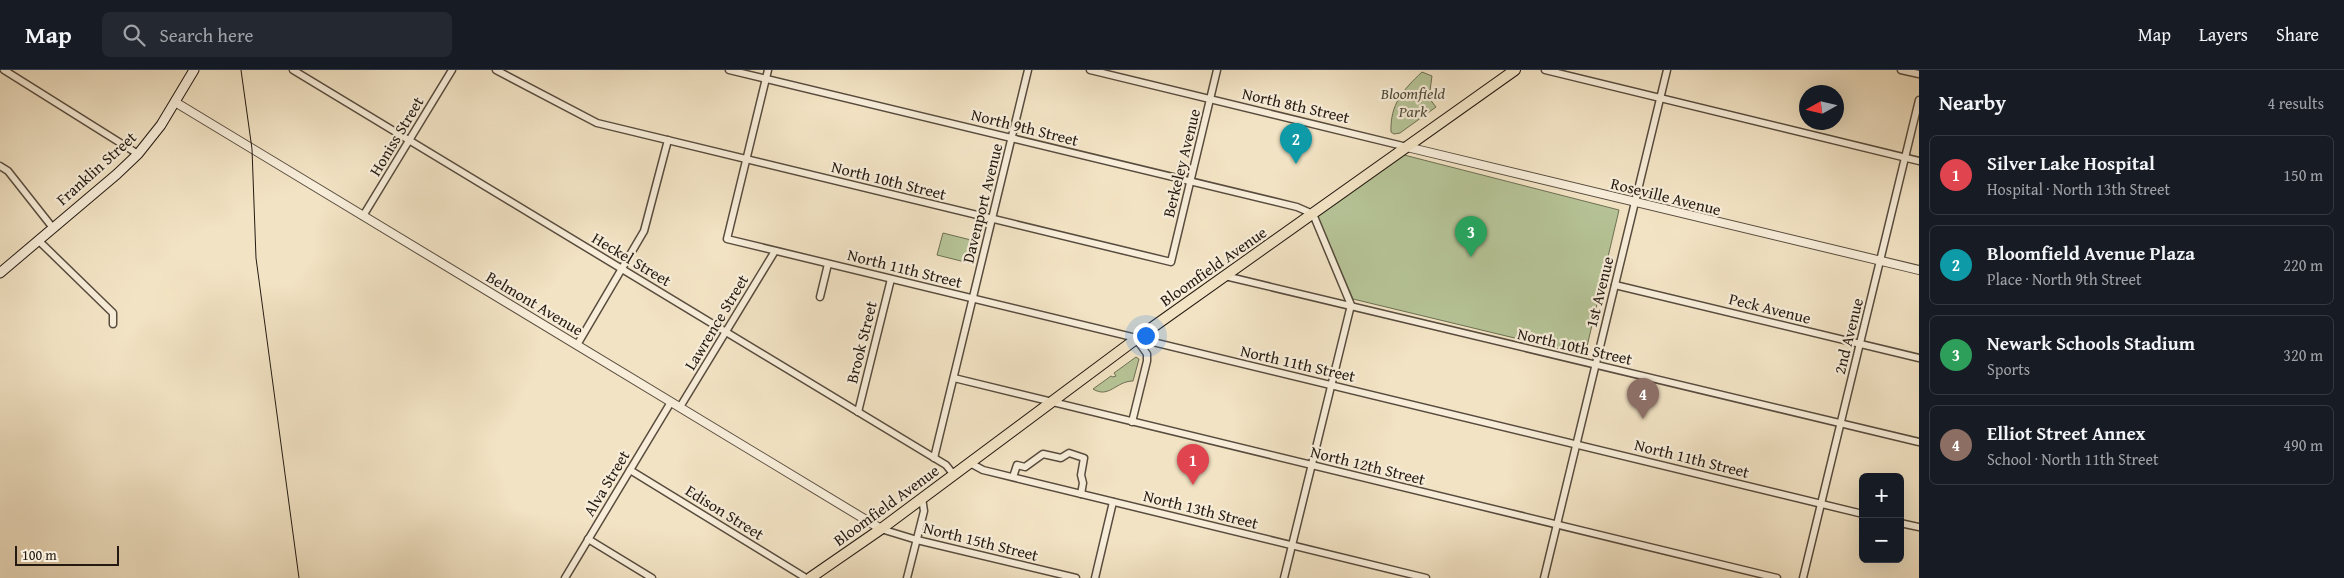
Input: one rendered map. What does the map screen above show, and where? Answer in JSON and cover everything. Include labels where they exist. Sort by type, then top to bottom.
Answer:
[{"type":"main road","name":"Bloomfield Avenue","points":[[810,578],[881,529],[1136,339],[1515,70]]},
{"type":"main road","name":"Franklin Street","points":[[0,272],[117,174],[138,154],[157,131],[193,71]]},
{"type":"street","points":[[4,70],[138,154]]},
{"type":"street","name":"Heckel Street","points":[[293,70],[946,465],[954,475]]},
{"type":"street","name":"Honiss Street","points":[[363,216],[452,70]]},
{"type":"street","name":"North 10th Street","points":[[496,70],[600,124],[1171,262]]},
{"type":"street","name":"North 9th Street","points":[[730,70],[1302,208],[1313,214]]},
{"type":"street","points":[[746,159],[768,70]]},
{"type":"street","name":"Davenport Avenue","points":[[934,458],[1028,70]]},
{"type":"street","name":"North 8th Street","points":[[1090,70],[1407,147]]},
{"type":"street","name":"Berkeley Avenue","points":[[1171,262],[1217,70]]},
{"type":"street","points":[[1545,70],[1919,161]]},
{"type":"street","name":"1st Avenue","points":[[1544,578],[1667,70]]},
{"type":"street","points":[[1901,70],[1919,74]]},
{"type":"street","name":"2nd Avenue","points":[[1803,578],[1919,100]]},
{"type":"street","name":"Belmont Avenue","points":[[175,102],[881,529]]},
{"type":"street","points":[[577,345],[646,228],[668,140]]},
{"type":"street","name":"Roseville Avenue","points":[[1407,147],[1919,270]]},
{"type":"street","name":"North 11th Street","points":[[746,159],[727,239],[1859,513]]},
{"type":"street","points":[[0,166],[8,171],[53,228]]},
{"type":"street","points":[[1284,578],[1351,306],[1349,296],[1313,214]]},
{"type":"street","points":[[38,240],[113,312],[113,324]]},
{"type":"street","name":"Lawrence Street","points":[[680,407],[775,251]]},
{"type":"street","points":[[820,297],[828,264]]},
{"type":"street","name":"North 10th Street","points":[[1225,276],[1919,442]]},
{"type":"street","name":"Brook Street","points":[[858,412],[891,279]]},
{"type":"street","name":"Peck Avenue","points":[[1615,285],[1919,358]]},
{"type":"street","points":[[1132,422],[1147,361],[1147,354],[1136,339]]},
{"type":"street","name":"North 12th Street","points":[[954,378],[1776,578]]},
{"type":"street","name":"Alva Street","points":[[565,578],[671,402]]},
{"type":"street","points":[[1013,478],[1017,465],[1026,467],[1043,454],[1061,458],[1069,453],[1084,458],[1081,475],[1083,483],[1082,494]]},
{"type":"street","name":"North 13th Street","points":[[970,463],[983,470],[1013,478],[1426,578]]},
{"type":"street","name":"Edison Street","points":[[630,470],[806,578]]},
{"type":"street","points":[[907,578],[924,511],[922,498]]},
{"type":"street","points":[[1095,578],[1113,502]]},
{"type":"street","points":[[1904,524],[1919,527]]},
{"type":"street","name":"North 15th Street","points":[[881,529],[917,540],[1076,578]]},
{"type":"street","points":[[588,539],[652,578]]},
{"type":"green space","name":"Bloomfield Park","points":[[1422,72],[1432,76],[1429,98],[1436,107],[1400,133],[1394,134],[1391,132],[1391,122],[1395,105],[1409,85]]},
{"type":"green space","points":[[1404,155],[1619,210],[1585,355],[1353,299],[1317,215]]},
{"type":"green space","points":[[943,233],[975,241],[969,263],[937,255]]},
{"type":"green space","points":[[1136,357],[1139,359],[1133,381],[1104,392],[1093,389],[1111,376],[1116,376],[1114,373]]},
{"type":"tram line","points":[[241,70],[252,149],[256,258],[299,578]]},
{"type":"place","name":"Bloomfield Avenue Plaza","points":[[1296,164]]},
{"type":"place","name":"Newark Schools Stadium","points":[[1471,257]]},
{"type":"place","name":"Elliot Street Annex","points":[[1643,419]]},
{"type":"place","name":"Silver Lake Hospital","points":[[1193,485]]}]
